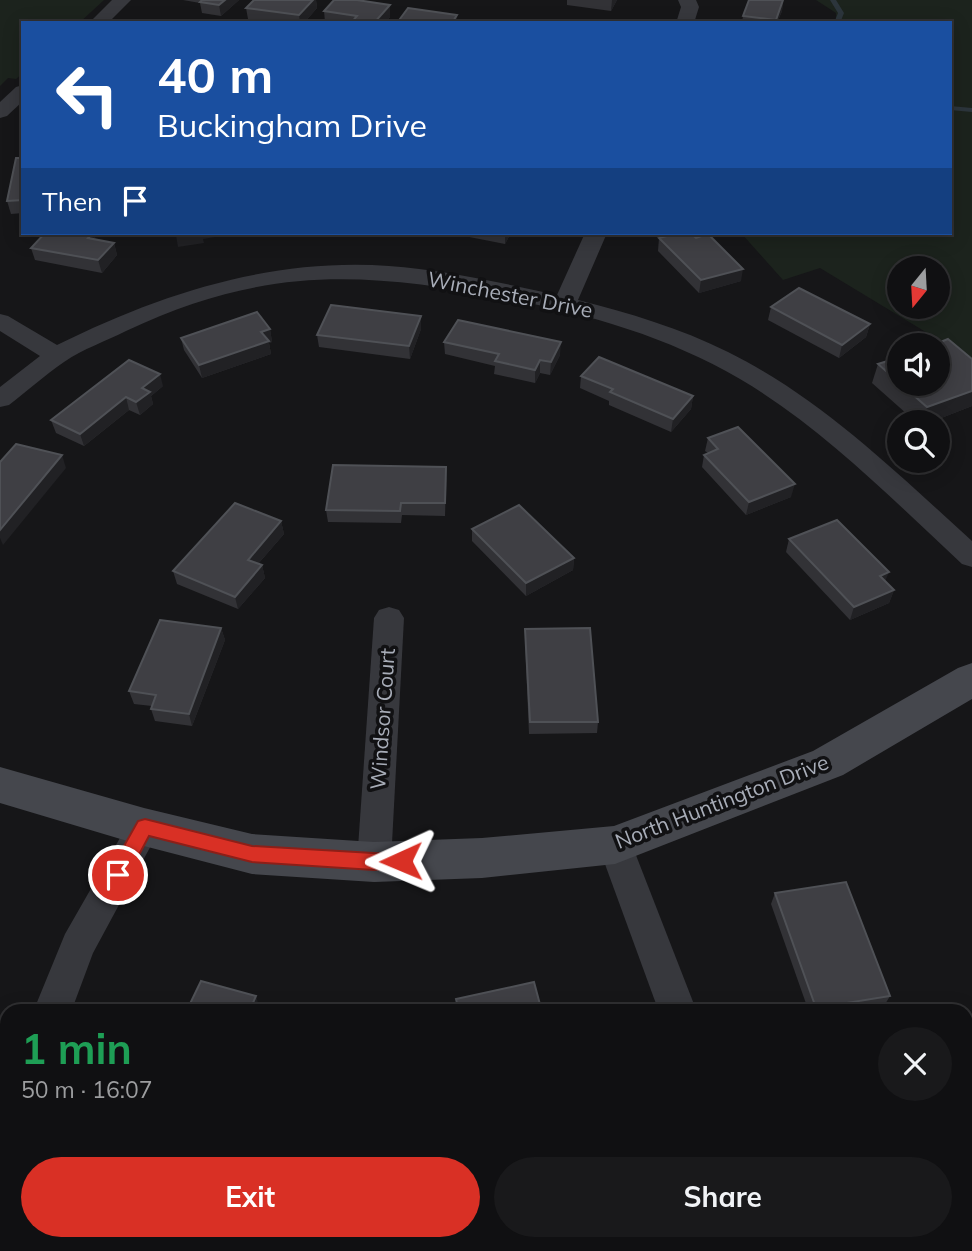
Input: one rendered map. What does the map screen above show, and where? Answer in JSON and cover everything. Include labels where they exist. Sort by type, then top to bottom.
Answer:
[{"type":"street","points":[[100,21],[122,0]]},
{"type":"street","points":[[686,21],[690,7],[687,0]]},
{"type":"street","points":[[0,112],[21,93]]},
{"type":"street","points":[[565,302],[595,235]]},
{"type":"street","name":"Winchester Drive","points":[[0,399],[57,356],[141,314],[193,294],[274,275],[376,272],[425,277],[565,302],[651,330],[698,348],[748,372],[785,396],[831,433],[972,557]]},
{"type":"street","points":[[0,321],[57,356]]},
{"type":"street","name":"Windsor Court","points":[[374,862],[389,618]]},
{"type":"street","name":"North Huntington Drive","points":[[0,785],[145,827],[252,854],[374,862],[482,858],[615,845],[828,763],[972,679]]},
{"type":"street","points":[[55,1004],[78,946],[145,827]]},
{"type":"street","points":[[615,845],[675,1004]]},
{"type":"shaded area","points":[[0,0],[104,0],[81,21],[21,21],[21,75],[16,79],[8,78],[0,86]]},
{"type":"shaded area","points":[[816,0],[972,0],[972,360],[950,347],[950,333],[927,333],[904,319],[950,319],[950,256],[887,256],[887,309],[820,268],[783,280],[743,235],[952,235],[952,21],[836,21],[836,13]]},
{"type":"building","points":[[225,0],[219,5],[200,2]]},
{"type":"building","points":[[254,0],[313,0],[299,15],[246,8]]},
{"type":"building","points":[[334,0],[390,5],[376,21],[353,21],[357,16],[324,11]]},
{"type":"building","points":[[749,0],[783,0],[776,20],[743,16]]},
{"type":"building","points":[[408,8],[457,15],[453,21],[398,21]]},
{"type":"building","points":[[16,158],[21,158],[21,200],[7,201]]},
{"type":"building","points":[[43,235],[91,235],[88,238],[114,243],[98,260],[31,248]]},
{"type":"building","points":[[671,235],[692,235],[696,238],[709,235],[743,269],[701,280],[659,238]]},
{"type":"building","points":[[799,288],[870,324],[842,345],[771,307]]},
{"type":"building","points":[[331,305],[421,316],[409,346],[317,335]]},
{"type":"building","points":[[257,312],[270,329],[261,332],[269,341],[199,365],[181,338]]},
{"type":"building","points":[[458,320],[561,342],[551,362],[540,360],[535,370],[495,361],[499,354],[444,342]]},
{"type":"building","points":[[950,341],[972,359],[972,391],[927,407],[914,396],[950,396]]},
{"type":"building","points":[[599,357],[693,396],[673,419],[610,392],[613,389],[581,376]]},
{"type":"building","points":[[129,360],[160,374],[142,388],[150,392],[136,402],[126,397],[80,434],[51,420]]},
{"type":"building","points":[[887,361],[887,372],[878,364]]},
{"type":"building","points":[[738,427],[795,484],[749,502],[704,455],[718,449],[708,438]]},
{"type":"building","points":[[16,444],[62,455],[0,530],[0,462]]},
{"type":"building","points":[[333,465],[446,467],[445,503],[401,503],[400,511],[326,510]]},
{"type":"building","points":[[235,503],[281,521],[248,560],[262,565],[235,597],[173,571]]},
{"type":"building","points":[[519,505],[574,558],[526,583],[472,529]]},
{"type":"building","points":[[837,520],[889,572],[880,576],[894,590],[854,607],[789,539]]},
{"type":"building","points":[[160,620],[221,628],[189,714],[151,709],[156,695],[129,691]]},
{"type":"building","points":[[590,628],[598,722],[530,722],[525,629]]},
{"type":"building","points":[[846,882],[890,996],[841,1004],[815,1004],[775,893]]},
{"type":"building","points":[[201,981],[256,996],[252,1004],[190,1004]]},
{"type":"building","points":[[534,982],[540,1004],[457,1004],[456,999]]},
{"type":"waterway","points":[[833,0],[841,13],[838,21]]},
{"type":"waterway","points":[[952,108],[972,110]]},
{"type":"route","points":[[118,875],[145,827],[252,854],[374,862],[401,861]]}]
